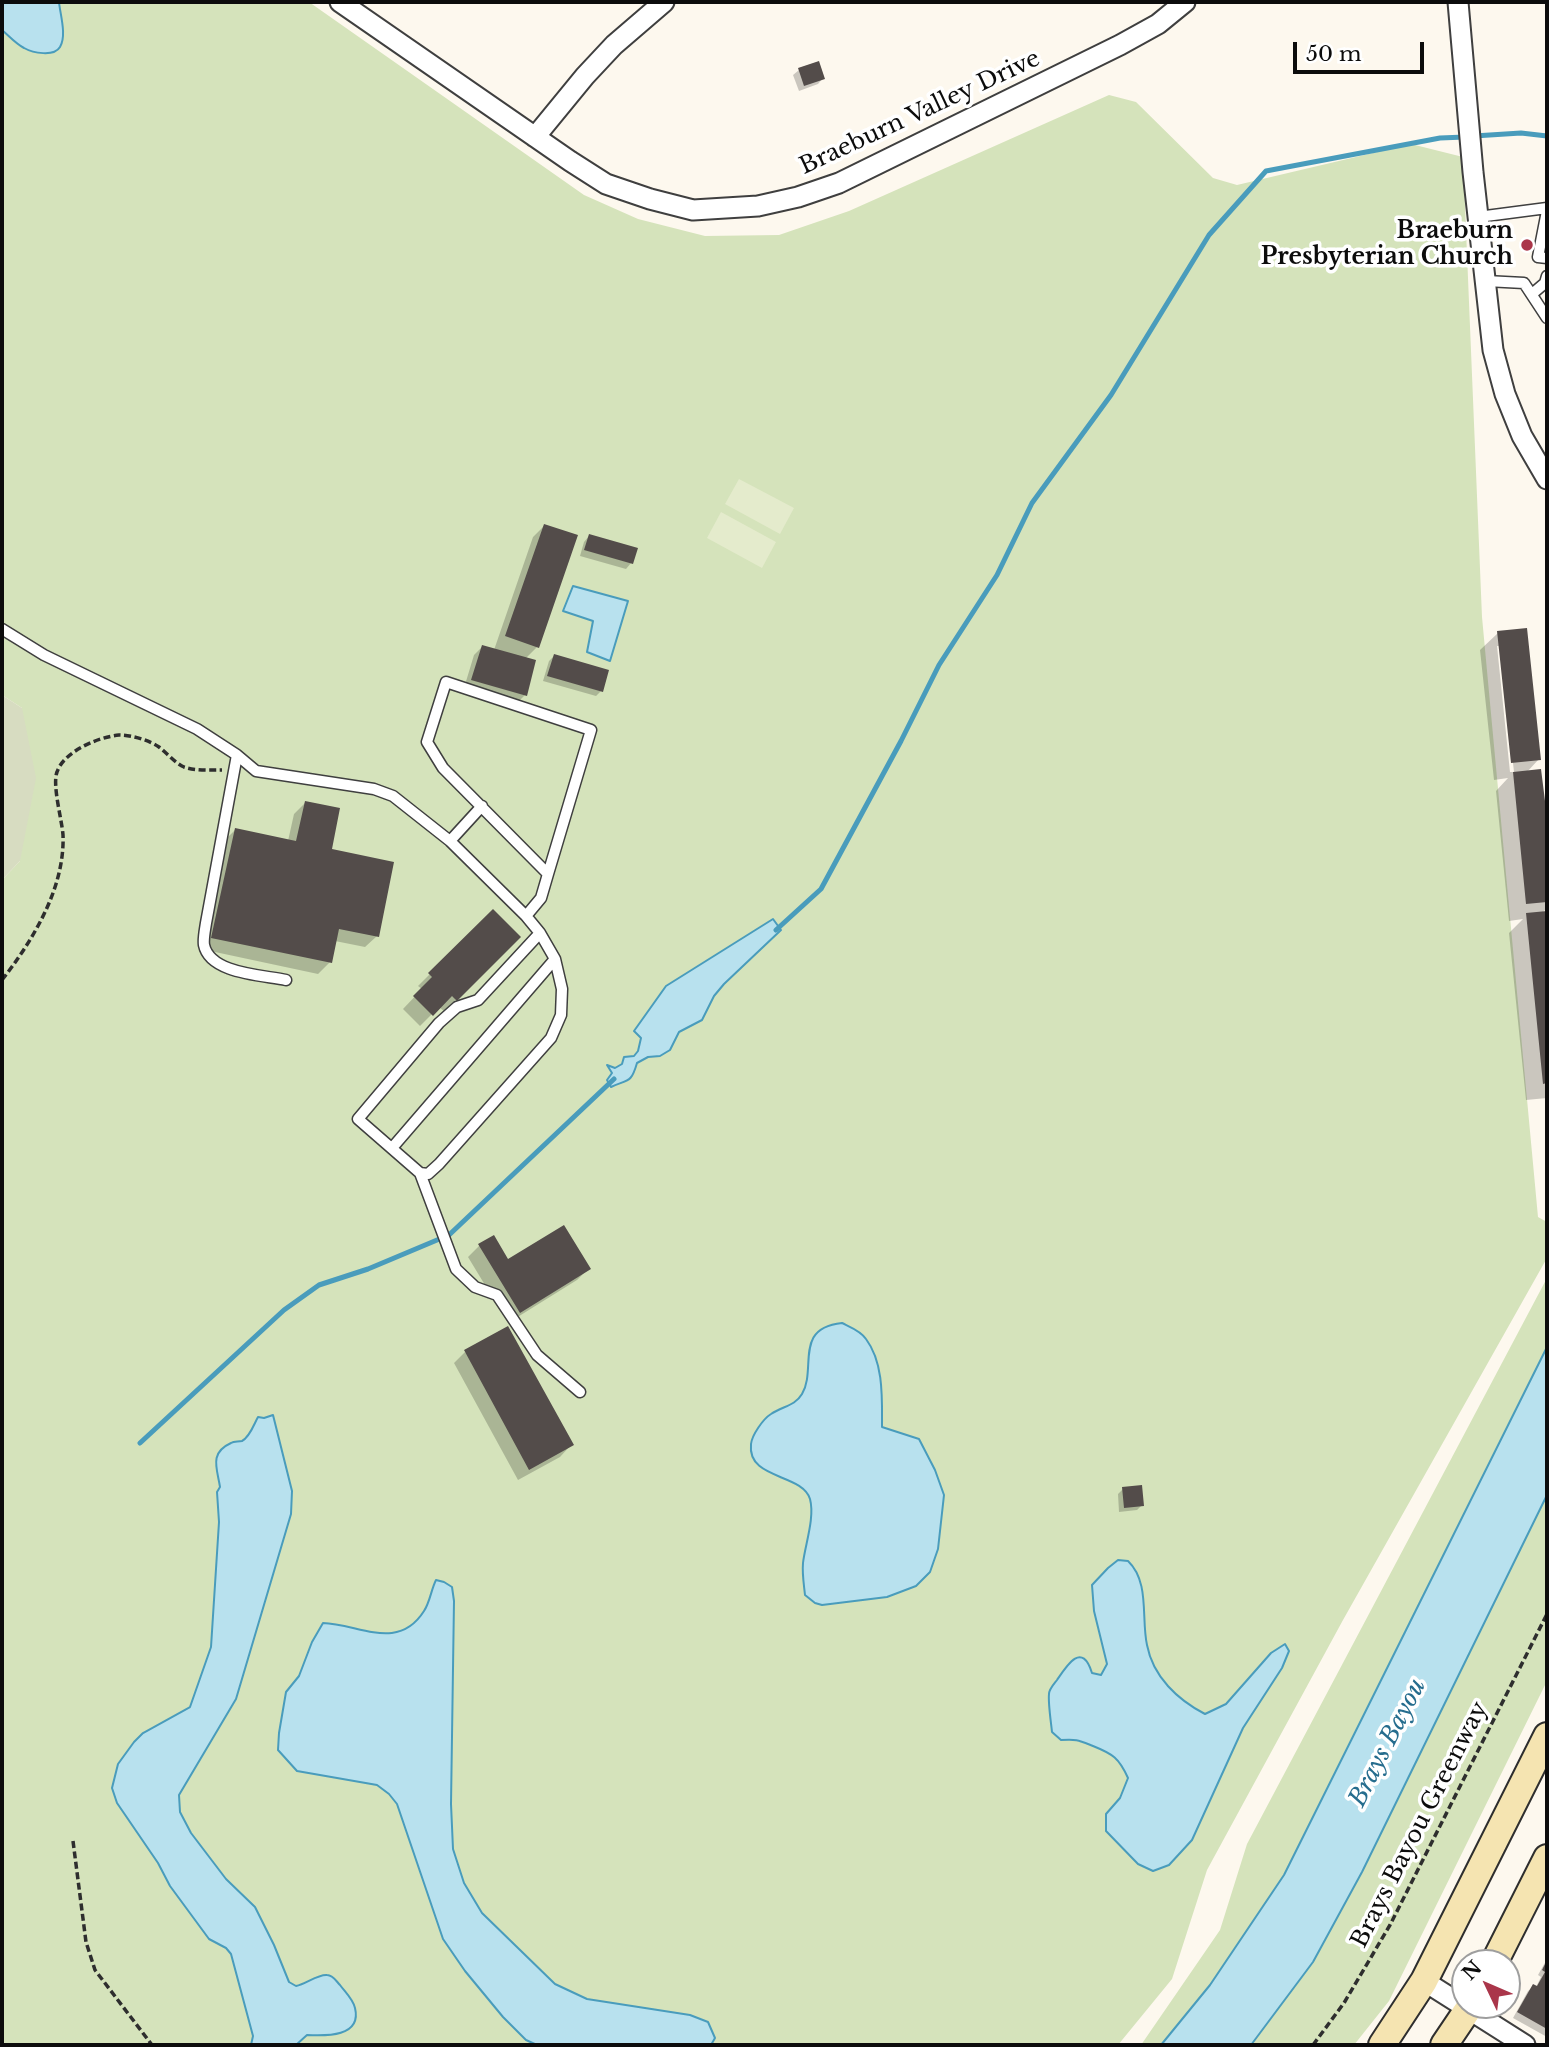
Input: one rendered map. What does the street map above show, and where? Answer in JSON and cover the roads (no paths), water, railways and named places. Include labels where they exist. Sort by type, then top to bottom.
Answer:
[{"type":"main road","points":[[1382,2045],[1423,1981],[1547,1735]]},
{"type":"main road","points":[[1501,1949],[1547,1858]]},
{"type":"main road","points":[[1444,2045],[1461,2019]]},
{"type":"street","name":"Braeburn Valley Drive","points":[[341,2],[606,184],[693,210],[758,206],[798,197],[839,183],[1120,46],[1158,24],[1185,2]]},
{"type":"street","points":[[535,137],[614,45],[664,2]]},
{"type":"street","points":[[1458,2],[1493,350],[1505,394],[1522,436],[1547,479]]},
{"type":"street","points":[[1423,1981],[1451,1997]]},
{"type":"street","points":[[1487,2019],[1525,2045]]},
{"type":"lane","points":[[1478,217],[1547,210],[1538,257],[1547,258]]},
{"type":"lane","points":[[1532,295],[1545,283],[1547,276]]},
{"type":"lane","points":[[1486,281],[1524,283],[1547,318]]},
{"type":"lane","points":[[2,629],[44,655],[197,730],[237,755],[256,771],[374,789],[393,796],[450,841],[540,933],[555,959],[562,989],[561,1015],[551,1038],[439,1164],[428,1174],[419,1173]]},
{"type":"lane","points":[[526,916],[541,898],[548,874],[590,730],[446,682],[427,742],[443,768],[548,874]]},
{"type":"lane","points":[[237,755],[204,946],[211,959],[223,968],[286,979]]},
{"type":"lane","points":[[450,841],[482,806]]},
{"type":"lane","points":[[540,933],[478,1000],[457,1007],[439,1023],[358,1119],[419,1173],[456,1269],[475,1287],[497,1295],[537,1355],[580,1392]]},
{"type":"lane","points":[[392,1149],[555,959]]},
{"type":"water","points":[[2,2],[59,2],[63,31],[60,47],[53,52],[38,53],[18,44],[2,30]]},
{"type":"water","points":[[573,586],[628,601],[610,661],[587,652],[593,621],[563,611]]},
{"type":"water","points":[[773,919],[781,930],[724,984],[714,996],[702,1020],[679,1032],[670,1050],[637,1063],[631,1078],[611,1087],[607,1080],[612,1073],[607,1065],[615,1068],[622,1064],[624,1057],[634,1056],[638,1051],[641,1038],[634,1031],[666,986]]},
{"type":"water","points":[[842,1323],[864,1336],[876,1359],[881,1382],[882,1427],[919,1439],[944,1495],[938,1549],[930,1572],[916,1586],[887,1597],[822,1605],[805,1595],[803,1563],[811,1514],[810,1499],[797,1484],[757,1464],[752,1456],[751,1444],[756,1432],[771,1414],[796,1401],[802,1394],[808,1373],[809,1351],[817,1333],[827,1326]]},
{"type":"water","name":"Brays Bayou","points":[[1547,1347],[1547,1495],[1362,1872],[1313,1962],[1251,2045],[1161,2045],[1210,1985],[1284,1875]]},
{"type":"water","points":[[273,1415],[292,1491],[291,1514],[236,1699],[179,1795],[180,1812],[191,1833],[226,1879],[255,1907],[289,1982],[296,1986],[329,1975],[354,2005],[356,2018],[348,2030],[332,2035],[307,2035],[296,2045],[251,2045],[253,2036],[231,1954],[226,1948],[209,1939],[170,1886],[158,1863],[117,1803],[112,1788],[118,1764],[134,1742],[143,1733],[190,1707],[211,1647],[219,1522],[217,1456],[232,1442],[245,1439],[258,1417]]},
{"type":"water","points":[[1118,1560],[1128,1561],[1139,1579],[1144,1601],[1147,1645],[1155,1667],[1176,1694],[1205,1714],[1226,1704],[1271,1653],[1285,1644],[1289,1651],[1282,1668],[1243,1728],[1192,1840],[1169,1865],[1153,1871],[1138,1864],[1106,1831],[1106,1814],[1120,1798],[1128,1778],[1122,1766],[1110,1754],[1100,1749],[1077,1740],[1061,1740],[1052,1732],[1050,1718],[1050,1690],[1074,1659],[1084,1658],[1092,1673],[1101,1675],[1107,1664],[1094,1611],[1092,1585]]},
{"type":"water","points":[[436,1580],[452,1587],[454,1601],[451,1804],[453,1849],[464,1883],[482,1913],[555,1984],[587,1999],[690,2015],[708,2022],[715,2038],[711,2045],[537,2045],[526,2040],[465,1971],[443,1939],[397,1804],[389,1794],[377,1785],[297,1771],[278,1750],[286,1692],[299,1676],[312,1642],[323,1623],[377,1633],[402,1630],[414,1623],[424,1611]]},
{"type":"waterway","points":[[1474,136],[1521,133],[1547,136]]},
{"type":"waterway","points":[[776,930],[821,889],[939,665],[997,575],[1032,503],[1111,395],[1209,235],[1266,171],[1440,138],[1465,137]]},
{"type":"waterway","points":[[140,1443],[284,1310],[319,1285],[368,1269],[449,1235],[614,1079]]},
{"type":"place","name":"Braeburn Presbyterian Church","points":[[1527,245]]}]
